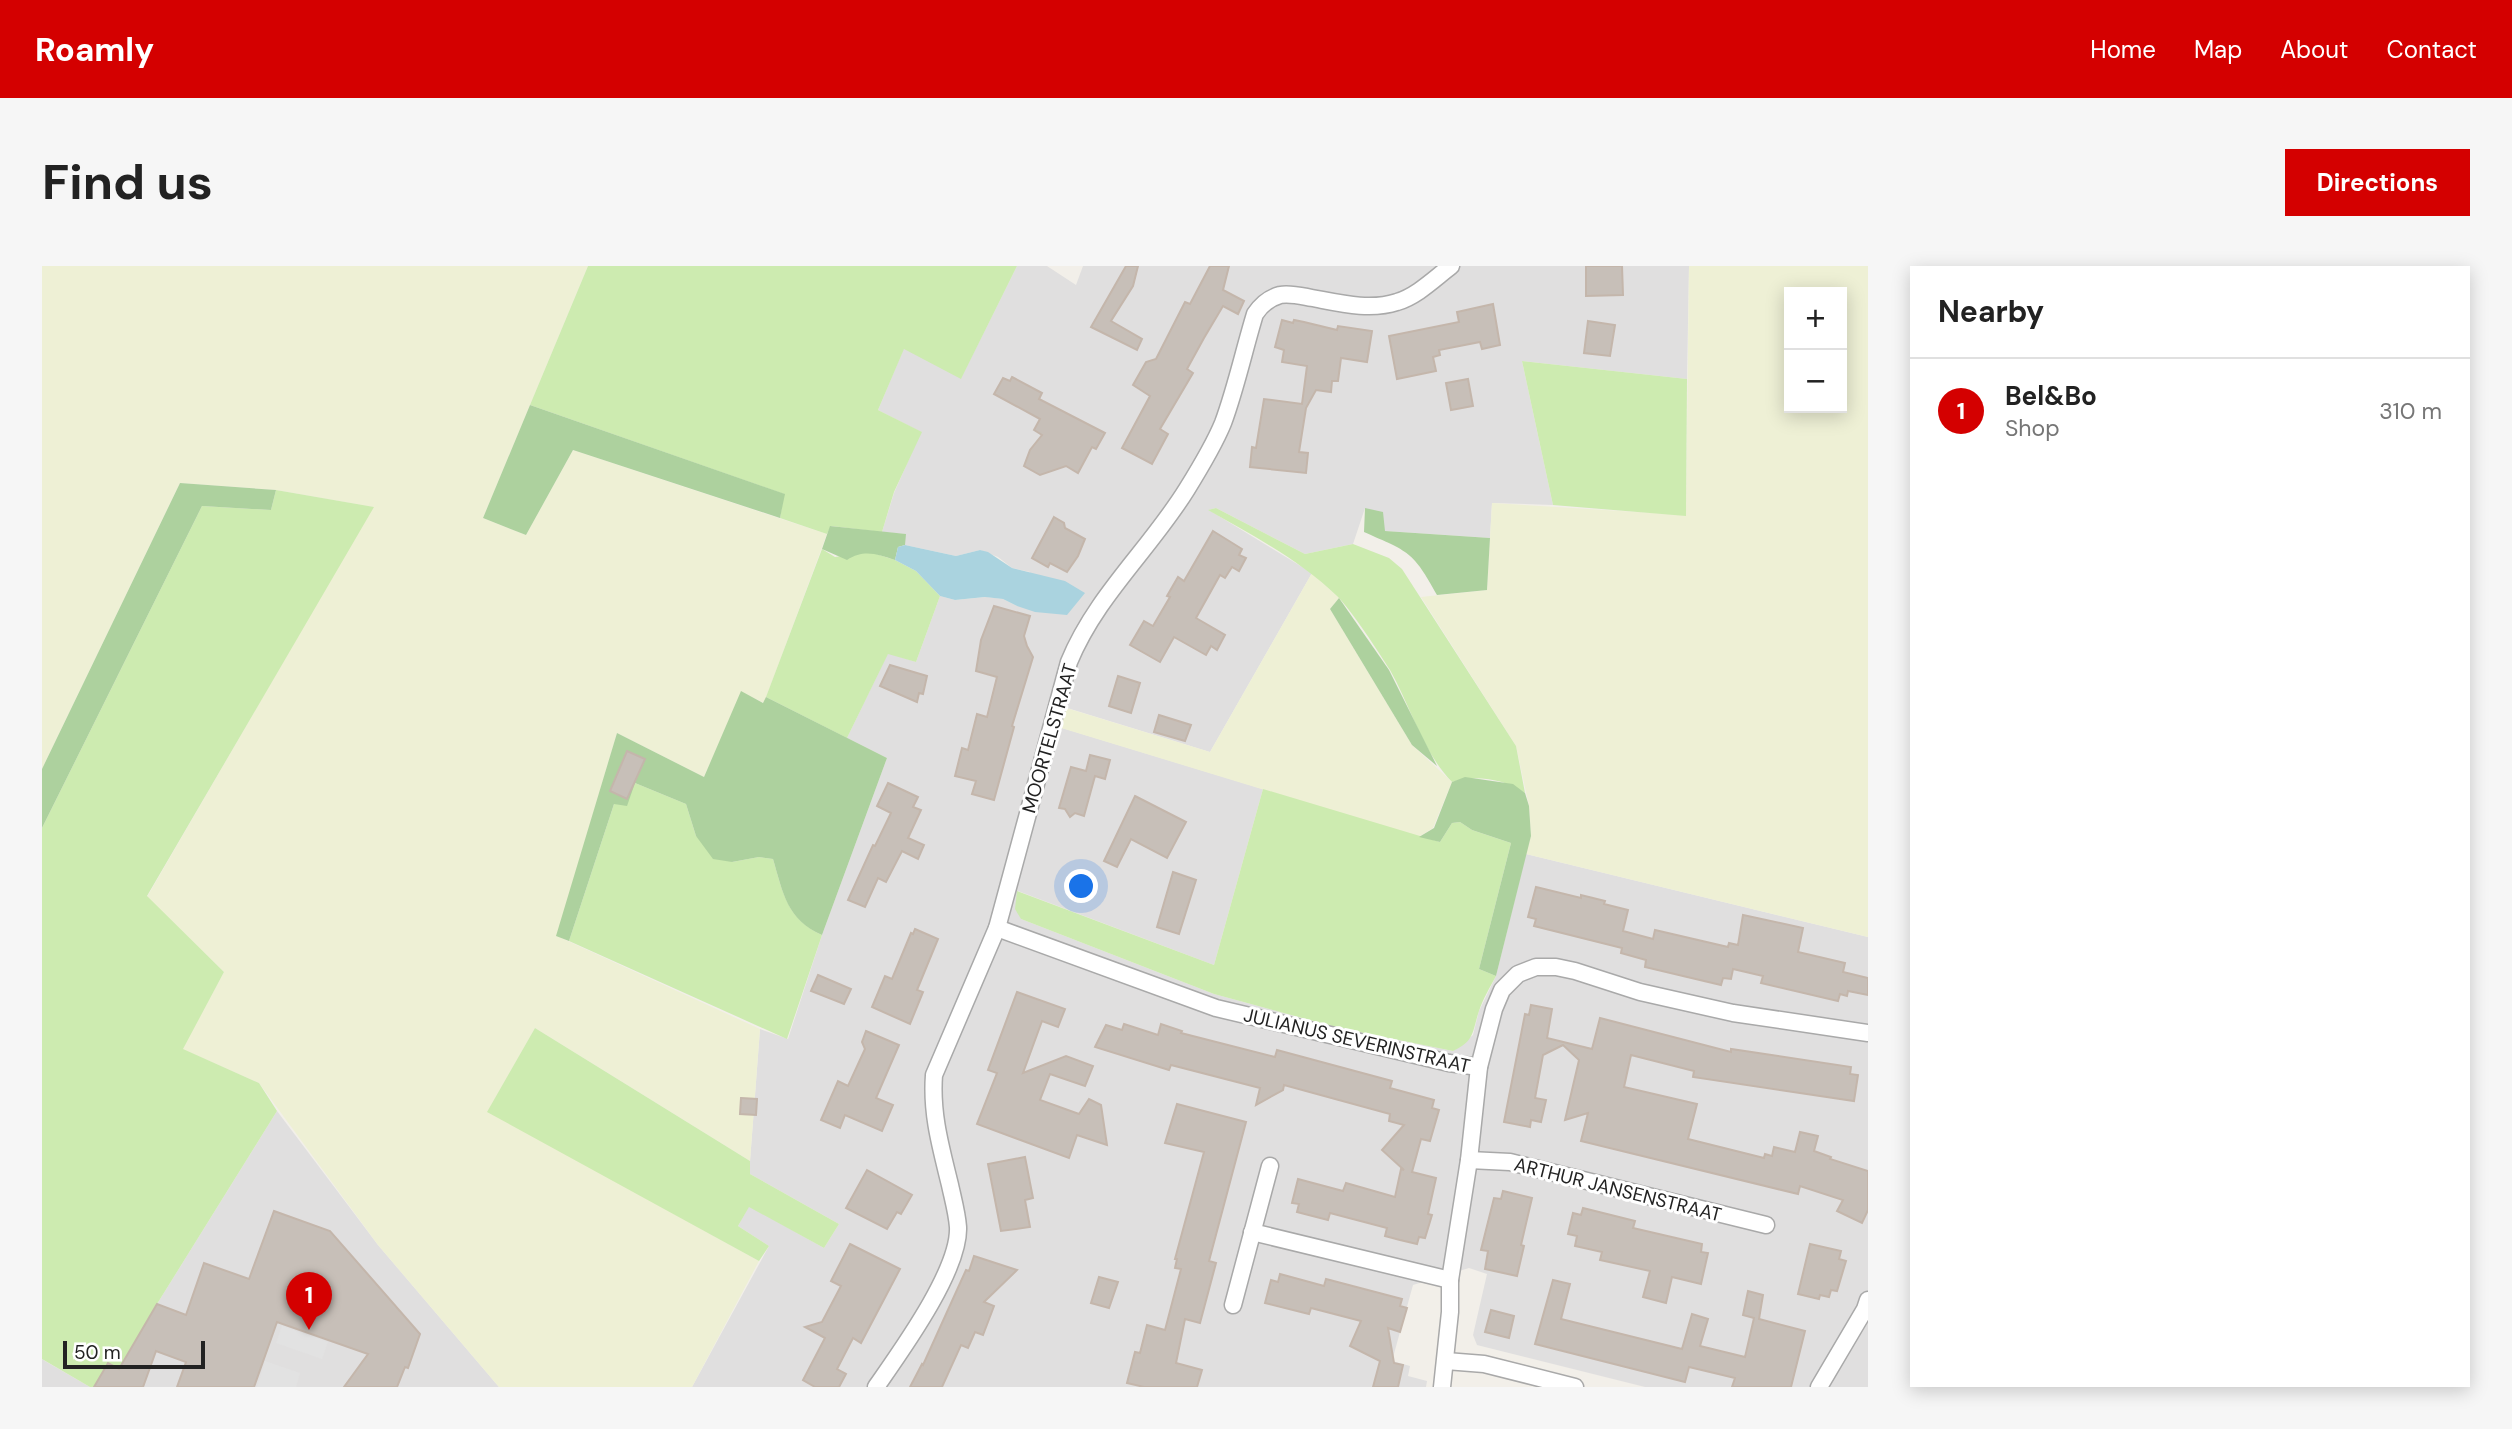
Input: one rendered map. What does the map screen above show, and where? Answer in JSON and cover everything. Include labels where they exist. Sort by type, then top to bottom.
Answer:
[{"type":"street","name":"MOORTELSTRAAT","points":[[876,1387],[938,1289],[955,1248],[958,1229],[955,1209],[934,1119],[934,1075],[997,928],[1069,662],[1079,638],[1094,612],[1186,490],[1212,444],[1223,423],[1255,314],[1270,299],[1291,294],[1376,306],[1410,297],[1451,266]]},
{"type":"street","name":"JULIANUS SEVERINSTRAAT","points":[[997,928],[1216,1008],[1450,1063],[1479,1067],[1494,1009],[1502,990],[1518,974],[1536,967],[1575,971],[1640,992],[1732,1013],[1868,1033]]},
{"type":"street","points":[[1442,1387],[1451,1280],[1469,1160],[1479,1067]]},
{"type":"street","name":"ARTHUR JANSENSTRAAT","points":[[1469,1160],[1510,1162],[1766,1225]]},
{"type":"street","points":[[1233,1305],[1270,1166]]},
{"type":"street","points":[[1252,1233],[1451,1280]]},
{"type":"street","points":[[1819,1387],[1868,1300]]},
{"type":"street","points":[[1446,1361],[1484,1364],[1575,1387]]},
{"type":"shaded area","points":[[1017,266],[1047,266],[1076,285],[1083,266],[1689,266],[1687,379],[1522,361],[1553,505],[1492,503],[1490,538],[1385,531],[1365,508],[1353,544],[1305,554],[1216,508],[1209,510],[1312,573],[1210,752],[1064,707],[1059,727],[1263,789],[1214,965],[1018,891],[1021,919],[1214,994],[1339,1028],[1453,1051],[1473,1035],[1479,1011],[1496,976],[1526,854],[1868,937],[1868,1387],[1645,1387],[1477,1345],[1473,1335],[1487,1274],[1469,1268],[1413,1285],[1392,1361],[1410,1366],[1408,1376],[1427,1381],[1426,1387],[692,1387],[769,1246],[738,1226],[749,1206],[824,1248],[839,1224],[750,1174],[750,1161],[760,1029],[788,1039],[822,935],[887,758],[847,738],[888,653],[916,662],[940,596],[955,600],[986,597],[1003,599],[1017,606],[1030,572],[1012,568],[998,557],[980,550],[956,556],[905,545],[905,534],[882,532],[894,493],[921,432],[878,410],[904,348],[961,378]]},
{"type":"shaded area","points":[[277,1111],[378,1245],[499,1387],[94,1387],[108,1363],[119,1368]]},
{"type":"shaded area","points":[[282,1326],[328,1342],[322,1359],[276,1343]]},
{"type":"shaded area","points":[[42,1359],[45,1361],[90,1387],[42,1387]]},
{"type":"shaded area","points":[[265,1361],[300,1373],[296,1387],[257,1387]]},
{"type":"green space","points":[[42,266],[588,266],[483,518],[526,535],[573,450],[827,534],[764,703],[741,692],[704,777],[617,733],[557,936],[760,1029],[750,1161],[535,1028],[488,1111],[759,1261],[692,1387],[499,1387],[378,1245],[259,1083],[182,1049],[224,972],[147,897],[373,507],[276,490],[180,483],[42,769]]},
{"type":"green space","points":[[588,266],[1017,266],[961,379],[904,349],[878,410],[922,432],[894,492],[882,532],[831,526],[827,534],[780,518],[784,494],[530,405]]},
{"type":"green space","points":[[1689,266],[1868,266],[1868,937],[1526,854],[1531,836],[1529,806],[1516,746],[1421,597],[1487,590],[1492,503],[1686,515]]},
{"type":"green space","points":[[1522,361],[1687,379],[1686,516],[1553,505]]},
{"type":"green space","points":[[530,405],[785,494],[780,518],[573,450],[526,535],[483,518]]},
{"type":"green space","points":[[180,483],[276,490],[271,510],[202,506],[42,828],[42,769]]},
{"type":"green space","points":[[276,490],[374,507],[147,896],[224,972],[183,1049],[259,1083],[277,1111],[119,1369],[108,1364],[94,1387],[90,1387],[42,1359],[42,828],[202,506],[271,510]]},
{"type":"green space","points":[[1216,508],[1305,554],[1353,544],[1389,558],[1402,569],[1516,746],[1525,793],[1509,784],[1489,779],[1470,778],[1452,782],[1425,743],[1390,670],[1337,596],[1292,560],[1208,510]]},
{"type":"green space","points":[[1365,508],[1383,512],[1385,531],[1490,538],[1487,590],[1437,595],[1422,569],[1408,554],[1364,532]]},
{"type":"green space","points":[[830,526],[906,534],[905,545],[898,547],[895,560],[876,554],[865,554],[847,560],[822,549]]},
{"type":"green space","points":[[822,549],[835,557],[870,552],[895,560],[916,571],[940,596],[916,662],[888,654],[847,738],[766,697]]},
{"type":"green space","points":[[1312,573],[1339,598],[1330,609],[1412,745],[1452,782],[1433,828],[1419,837],[1058,727],[1063,707],[1210,752]]},
{"type":"green space","points":[[1339,598],[1389,670],[1437,766],[1412,745],[1330,609]]},
{"type":"green space","points":[[741,691],[763,703],[766,697],[887,758],[822,935],[801,922],[788,904],[773,859],[759,857],[732,862],[713,859],[696,836],[686,804],[635,783],[627,806],[614,804],[569,941],[556,936],[617,733],[704,777]]},
{"type":"green space","points":[[1465,777],[1513,784],[1525,793],[1529,806],[1531,836],[1496,976],[1479,969],[1511,843],[1472,830],[1460,822],[1452,823],[1440,842],[1419,837],[1434,828],[1452,782]]},
{"type":"green space","points":[[635,783],[686,804],[696,836],[732,862],[759,857],[773,859],[788,904],[801,921],[822,935],[787,1039],[569,941],[614,804]]},
{"type":"green space","points":[[1263,789],[1440,842],[1452,823],[1460,822],[1472,830],[1511,843],[1479,969],[1496,976],[1481,1007],[1472,1035],[1460,1047],[1453,1051],[1339,1028],[1214,994],[1021,919],[1015,909],[1017,891],[1214,965]]},
{"type":"green space","points":[[535,1028],[750,1161],[750,1174],[839,1224],[824,1248],[749,1207],[738,1226],[769,1246],[759,1261],[487,1112]]},
{"type":"water","points":[[905,545],[956,556],[980,550],[988,552],[1012,568],[1065,581],[1085,593],[1067,615],[1035,612],[1003,599],[985,597],[955,600],[940,596],[916,571],[895,560],[898,547]]},
{"type":"building","points":[[1126,266],[1138,266],[1133,286],[1111,321],[1142,339],[1137,350],[1091,327]]},
{"type":"building","points":[[1210,266],[1229,266],[1223,290],[1244,301],[1238,314],[1223,306],[1204,338],[1187,369],[1193,373],[1160,429],[1168,434],[1152,464],[1122,448],[1150,396],[1133,385],[1146,362],[1156,359],[1185,302],[1190,304]]},
{"type":"building","points":[[1586,266],[1622,266],[1623,295],[1586,296]]},
{"type":"building","points":[[1493,304],[1500,345],[1482,349],[1480,342],[1439,350],[1440,355],[1433,357],[1436,371],[1397,379],[1389,336],[1459,322],[1457,312]]},
{"type":"building","points":[[1282,320],[1293,323],[1294,320],[1337,330],[1338,326],[1372,331],[1367,362],[1341,358],[1338,381],[1332,381],[1331,392],[1316,390],[1306,408],[1299,452],[1308,453],[1306,473],[1250,467],[1264,399],[1302,404],[1307,366],[1282,362],[1284,350],[1275,347]]},
{"type":"building","points":[[1588,321],[1615,325],[1610,356],[1584,353]]},
{"type":"building","points":[[1012,377],[1042,393],[1039,399],[1105,433],[1096,449],[1092,447],[1078,473],[1066,466],[1040,475],[1024,466],[1030,450],[1042,435],[1034,430],[1040,419],[994,394],[1003,378],[1010,381]]},
{"type":"building","points":[[1468,379],[1473,406],[1451,410],[1446,383]]},
{"type":"building","points":[[1054,517],[1064,523],[1065,528],[1085,539],[1067,572],[1050,563],[1048,567],[1032,558]]},
{"type":"building","points":[[1213,531],[1242,549],[1239,555],[1246,558],[1239,571],[1232,567],[1225,578],[1220,575],[1196,618],[1225,635],[1217,650],[1211,646],[1206,655],[1174,637],[1160,662],[1130,645],[1144,621],[1153,626],[1178,577],[1184,581]]},
{"type":"building","points":[[994,606],[1030,616],[1024,636],[1033,657],[1012,726],[1014,727],[994,800],[972,794],[976,781],[955,776],[962,748],[968,750],[977,714],[987,717],[997,677],[976,671],[981,640]]},
{"type":"building","points":[[890,665],[927,676],[923,694],[919,693],[917,702],[880,686]]},
{"type":"building","points":[[1118,676],[1140,683],[1131,713],[1109,706]]},
{"type":"building","points":[[1159,715],[1191,725],[1185,741],[1154,732]]},
{"type":"building","points":[[627,751],[645,759],[627,799],[610,791]]},
{"type":"building","points":[[1090,755],[1110,760],[1105,779],[1095,776],[1084,816],[1075,813],[1070,817],[1065,809],[1059,808],[1071,767],[1086,771]]},
{"type":"building","points":[[888,783],[918,797],[913,807],[921,810],[908,838],[924,845],[918,859],[902,851],[886,882],[878,878],[865,907],[848,900],[891,813],[877,806]]},
{"type":"building","points":[[1135,796],[1186,822],[1167,858],[1131,839],[1117,867],[1104,861]]},
{"type":"building","points":[[1173,872],[1196,880],[1179,934],[1157,927]]},
{"type":"building","points":[[1536,887],[1605,901],[1604,904],[1628,910],[1623,931],[1653,939],[1655,930],[1728,947],[1729,943],[1738,945],[1743,915],[1803,928],[1798,952],[1845,963],[1843,972],[1868,978],[1868,995],[1848,991],[1847,996],[1840,994],[1838,1001],[1761,983],[1763,976],[1733,969],[1731,979],[1723,978],[1721,985],[1645,967],[1646,960],[1621,953],[1622,948],[1534,926],[1536,919],[1528,917]]},
{"type":"building","points":[[915,929],[938,939],[917,990],[923,992],[910,1024],[872,1007],[885,976],[892,979]]},
{"type":"building","points":[[818,975],[851,989],[844,1004],[811,991]]},
{"type":"building","points":[[1017,992],[1065,1009],[1058,1027],[1042,1021],[1023,1073],[1066,1056],[1093,1066],[1085,1086],[1050,1074],[1040,1100],[1079,1114],[1089,1099],[1101,1105],[1107,1145],[1077,1135],[1069,1158],[977,1124],[997,1073],[988,1070]]},
{"type":"building","points":[[1531,1005],[1552,1009],[1547,1038],[1592,1049],[1600,1018],[1731,1052],[1731,1049],[1851,1067],[1850,1074],[1858,1075],[1854,1101],[1693,1077],[1694,1071],[1631,1055],[1624,1087],[1697,1104],[1688,1139],[1764,1158],[1765,1154],[1772,1156],[1774,1147],[1795,1152],[1800,1132],[1818,1136],[1814,1151],[1868,1171],[1868,1210],[1862,1223],[1837,1211],[1843,1200],[1800,1186],[1798,1194],[1581,1141],[1588,1113],[1565,1120],[1579,1060],[1563,1045],[1543,1055],[1535,1098],[1546,1100],[1541,1122],[1531,1120],[1530,1127],[1504,1122],[1525,1014],[1529,1015]]},
{"type":"building","points":[[1124,1024],[1158,1035],[1161,1024],[1182,1031],[1181,1033],[1275,1057],[1277,1050],[1392,1081],[1390,1088],[1434,1100],[1432,1108],[1439,1110],[1430,1141],[1421,1139],[1412,1172],[1436,1178],[1428,1214],[1432,1215],[1425,1238],[1419,1237],[1417,1244],[1400,1240],[1385,1236],[1387,1228],[1330,1213],[1328,1220],[1297,1212],[1299,1204],[1292,1203],[1298,1179],[1343,1191],[1346,1183],[1395,1197],[1401,1169],[1404,1170],[1382,1150],[1404,1125],[1389,1121],[1390,1114],[1284,1085],[1283,1090],[1256,1105],[1260,1088],[1171,1065],[1169,1070],[1095,1047],[1106,1025],[1122,1030]]},
{"type":"building","points":[[866,1031],[899,1045],[876,1098],[893,1105],[882,1131],[845,1115],[840,1128],[821,1120],[838,1081],[848,1086],[865,1049],[862,1042]]},
{"type":"building","points":[[741,1098],[757,1099],[756,1115],[740,1114]]},
{"type":"building","points":[[1177,1104],[1246,1122],[1209,1261],[1216,1263],[1200,1323],[1185,1319],[1176,1363],[1202,1370],[1197,1387],[1144,1387],[1127,1383],[1135,1352],[1140,1353],[1147,1325],[1165,1330],[1181,1269],[1175,1268],[1175,1259],[1204,1152],[1165,1143]]},
{"type":"building","points":[[1025,1157],[1033,1198],[1025,1200],[1030,1227],[1001,1231],[988,1164]]},
{"type":"building","points":[[867,1170],[912,1195],[901,1214],[897,1212],[887,1229],[846,1208]]},
{"type":"building","points":[[1503,1191],[1532,1198],[1517,1276],[1485,1269],[1488,1251],[1481,1250],[1494,1198],[1501,1199]]},
{"type":"building","points":[[1583,1208],[1635,1221],[1633,1228],[1702,1244],[1701,1252],[1708,1253],[1701,1284],[1672,1277],[1666,1303],[1643,1297],[1650,1271],[1600,1260],[1602,1252],[1575,1246],[1577,1236],[1568,1234],[1573,1213],[1581,1215]]},
{"type":"building","points":[[274,1211],[330,1231],[420,1334],[408,1368],[405,1367],[397,1387],[344,1387],[368,1354],[277,1322],[254,1387],[177,1387],[186,1362],[156,1351],[143,1387],[94,1387],[108,1363],[119,1369],[157,1304],[186,1315],[204,1263],[249,1279]]},
{"type":"building","points":[[850,1244],[900,1269],[861,1343],[853,1338],[837,1369],[846,1374],[839,1387],[815,1387],[803,1380],[825,1338],[805,1327],[822,1322],[841,1286],[831,1281]]},
{"type":"building","points":[[1810,1244],[1841,1251],[1839,1259],[1846,1261],[1837,1291],[1831,1290],[1829,1297],[1820,1295],[1819,1299],[1798,1294]]},
{"type":"building","points":[[974,1256],[1017,1270],[984,1302],[994,1306],[983,1335],[975,1332],[968,1348],[961,1345],[942,1387],[910,1387],[923,1365],[966,1270],[969,1271]]},
{"type":"building","points":[[1280,1274],[1324,1286],[1326,1279],[1402,1299],[1400,1306],[1407,1308],[1400,1332],[1388,1328],[1394,1363],[1403,1365],[1398,1387],[1373,1387],[1380,1361],[1350,1346],[1361,1321],[1311,1308],[1309,1314],[1265,1303],[1271,1280],[1278,1282]]},
{"type":"building","points":[[1099,1277],[1118,1282],[1109,1308],[1091,1303]]},
{"type":"building","points":[[1553,1280],[1570,1284],[1561,1319],[1682,1349],[1692,1314],[1708,1319],[1700,1346],[1745,1357],[1754,1318],[1743,1315],[1748,1291],[1763,1295],[1759,1319],[1805,1331],[1791,1387],[1732,1387],[1735,1378],[1689,1367],[1685,1382],[1535,1344]]},
{"type":"building","points":[[1491,1310],[1514,1316],[1509,1338],[1485,1332]]},
{"type":"place","name":"Bel&Bo","points":[[309,1330]]}]
